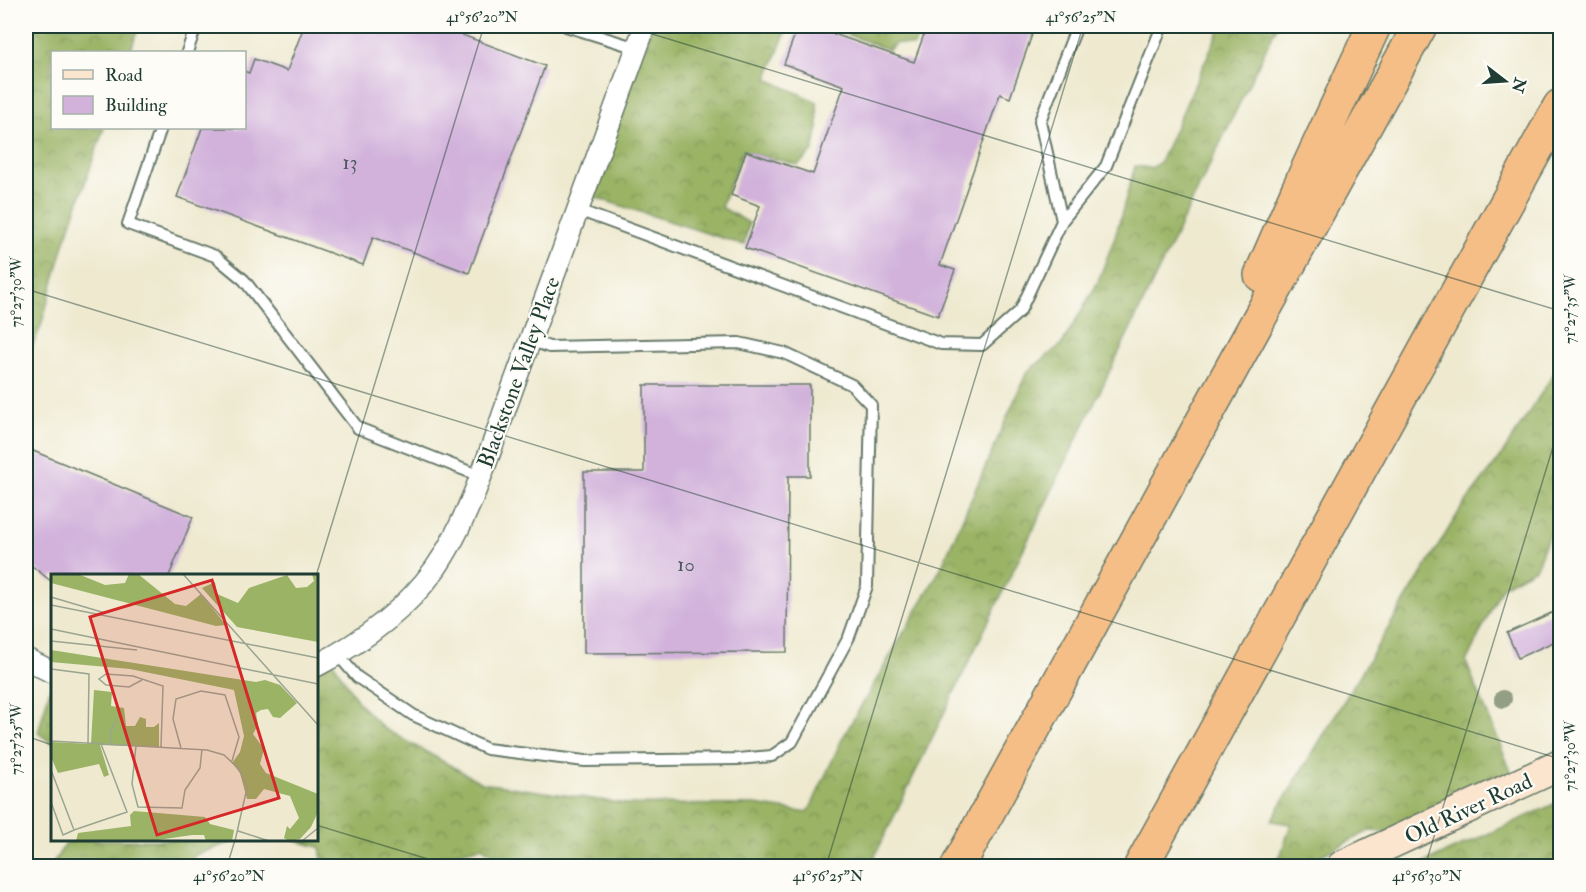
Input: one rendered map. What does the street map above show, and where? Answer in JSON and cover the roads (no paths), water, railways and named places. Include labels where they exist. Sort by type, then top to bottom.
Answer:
[{"type":"highway","points":[[1206,414],[1269,256],[1374,26]]},
{"type":"highway","points":[[958,867],[1420,26]]},
{"type":"highway","points":[[1141,867],[1560,106]]},
{"type":"main road","name":"Old River Road","points":[[1342,867],[1560,765]]},
{"type":"street","name":"Blackstone Valley Place","points":[[318,665],[338,655],[390,618],[426,581],[456,533],[480,476],[645,26]]},
{"type":"street","points":[[26,659],[51,672]]},
{"type":"lane","points":[[187,51],[196,26]]},
{"type":"lane","points":[[566,26],[637,48]]},
{"type":"lane","points":[[1062,221],[1040,121],[1077,26]]},
{"type":"lane","points":[[578,210],[941,344],[982,345],[1020,311],[1062,221],[1106,166],[1162,26]]},
{"type":"lane","points":[[161,129],[128,224],[215,256],[244,280],[358,428],[480,476]]},
{"type":"lane","points":[[1472,266],[1535,174]]},
{"type":"lane","points":[[338,655],[357,677],[413,715],[487,749],[585,760],[738,759],[772,756],[792,742],[849,637],[867,586],[871,405],[852,385],[784,353],[739,343],[549,347],[530,340]]}]
